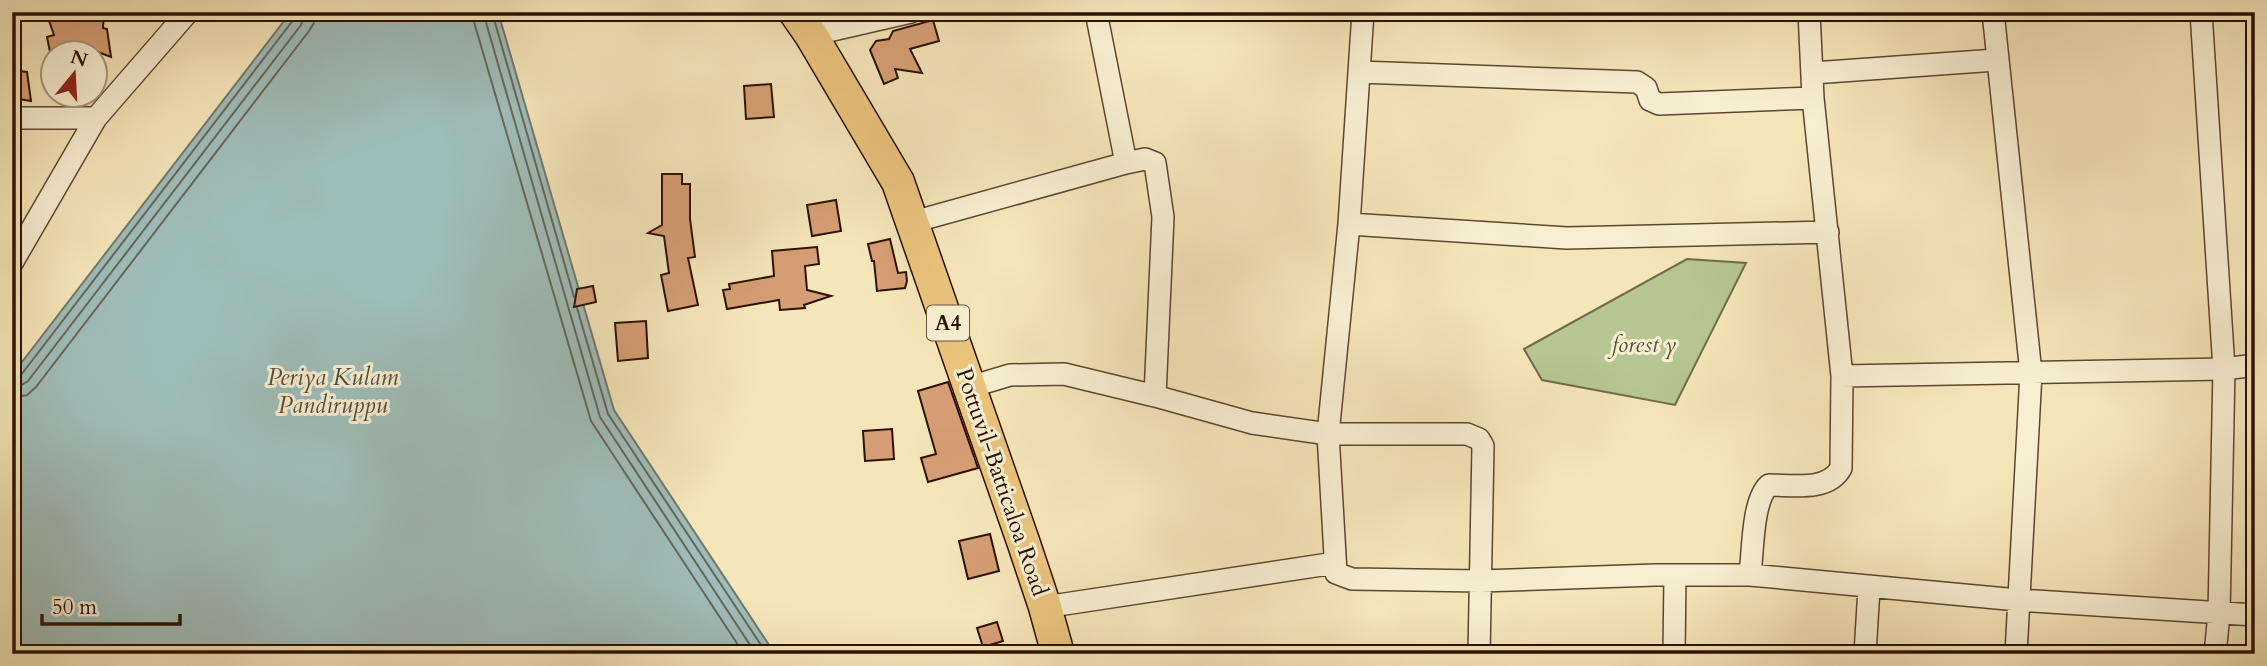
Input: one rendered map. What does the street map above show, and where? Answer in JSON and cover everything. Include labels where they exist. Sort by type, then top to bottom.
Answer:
[{"type":"highway","name":"Pottuvil-Batticaloa Road","points":[[803,24],[898,182],[1045,607],[1058,654]]},
{"type":"street","points":[[12,263],[96,118],[188,12]]},
{"type":"street","points":[[803,24],[911,12]]},
{"type":"street","points":[[1097,12],[1126,163]]},
{"type":"street","points":[[1363,12],[1349,224],[1328,434],[1336,573],[1352,579],[1481,581],[1750,575],[2018,600],[2255,615]]},
{"type":"street","points":[[1750,575],[1758,506],[1765,488],[1769,485],[1814,486],[1839,472],[1841,468],[1842,376],[1813,98],[1809,12]]},
{"type":"street","points":[[1993,12],[2031,373],[2016,654]]},
{"type":"street","points":[[2201,12],[2224,369],[2219,614],[2215,654]]},
{"type":"street","points":[[1813,73],[1996,60]]},
{"type":"street","points":[[1359,72],[1637,82],[1646,88],[1650,100],[1659,104],[1813,98]]},
{"type":"street","points":[[12,118],[96,118]]},
{"type":"street","points":[[913,222],[1126,163],[1145,159],[1155,163],[1163,217],[1155,396]]},
{"type":"street","points":[[1349,224],[1567,238],[1828,232]]},
{"type":"street","points":[[1842,376],[2224,369],[2255,365]]},
{"type":"street","points":[[970,387],[1010,375],[1064,374],[1252,423],[1328,434],[1467,434],[1479,439],[1483,446],[1479,654]]},
{"type":"street","points":[[1045,607],[1335,563]]},
{"type":"street","points":[[1674,654],[1675,575]]},
{"type":"street","points":[[1865,654],[1869,588]]},
{"type":"green space","name":"forest y","points":[[1687,259],[1746,263],[1675,405],[1542,380],[1524,349]]},
{"type":"water","name":"Periya Kulam Pandiruppu","points":[[291,12],[498,12],[614,410],[775,654],[12,654],[12,375]]},
{"type":"building","points":[[46,12],[104,12],[103,28],[107,29],[111,57],[108,56],[108,38],[47,38],[54,35]]},
{"type":"building","points":[[933,20],[939,41],[910,49],[922,73],[895,69],[898,78],[884,84],[870,50],[876,41],[889,39],[893,31]]},
{"type":"building","points":[[12,70],[27,72],[31,101],[12,98]]},
{"type":"building","points":[[771,84],[774,117],[746,119],[744,86]]},
{"type":"building","points":[[662,174],[682,174],[682,184],[690,184],[690,219],[695,257],[688,258],[698,305],[668,311],[661,275],[669,273],[664,236],[648,233],[662,225]]},
{"type":"building","points":[[836,200],[841,231],[812,236],[807,205]]},
{"type":"building","points":[[890,239],[898,273],[906,272],[907,281],[905,288],[877,291],[874,261],[868,244]]},
{"type":"building","points":[[817,247],[819,264],[805,266],[807,290],[831,296],[804,305],[805,308],[780,310],[779,300],[727,309],[723,290],[730,289],[729,284],[774,276],[772,251]]},
{"type":"building","points":[[593,286],[596,302],[574,307],[577,289]]},
{"type":"building","points":[[646,321],[648,358],[618,361],[615,323]]},
{"type":"building","points":[[948,382],[978,468],[928,482],[921,458],[936,454],[918,391]]},
{"type":"building","points":[[892,429],[894,459],[865,461],[863,431]]},
{"type":"building","points":[[990,534],[999,571],[968,579],[959,541]]},
{"type":"building","points":[[997,622],[1003,641],[983,647],[977,628]]}]
